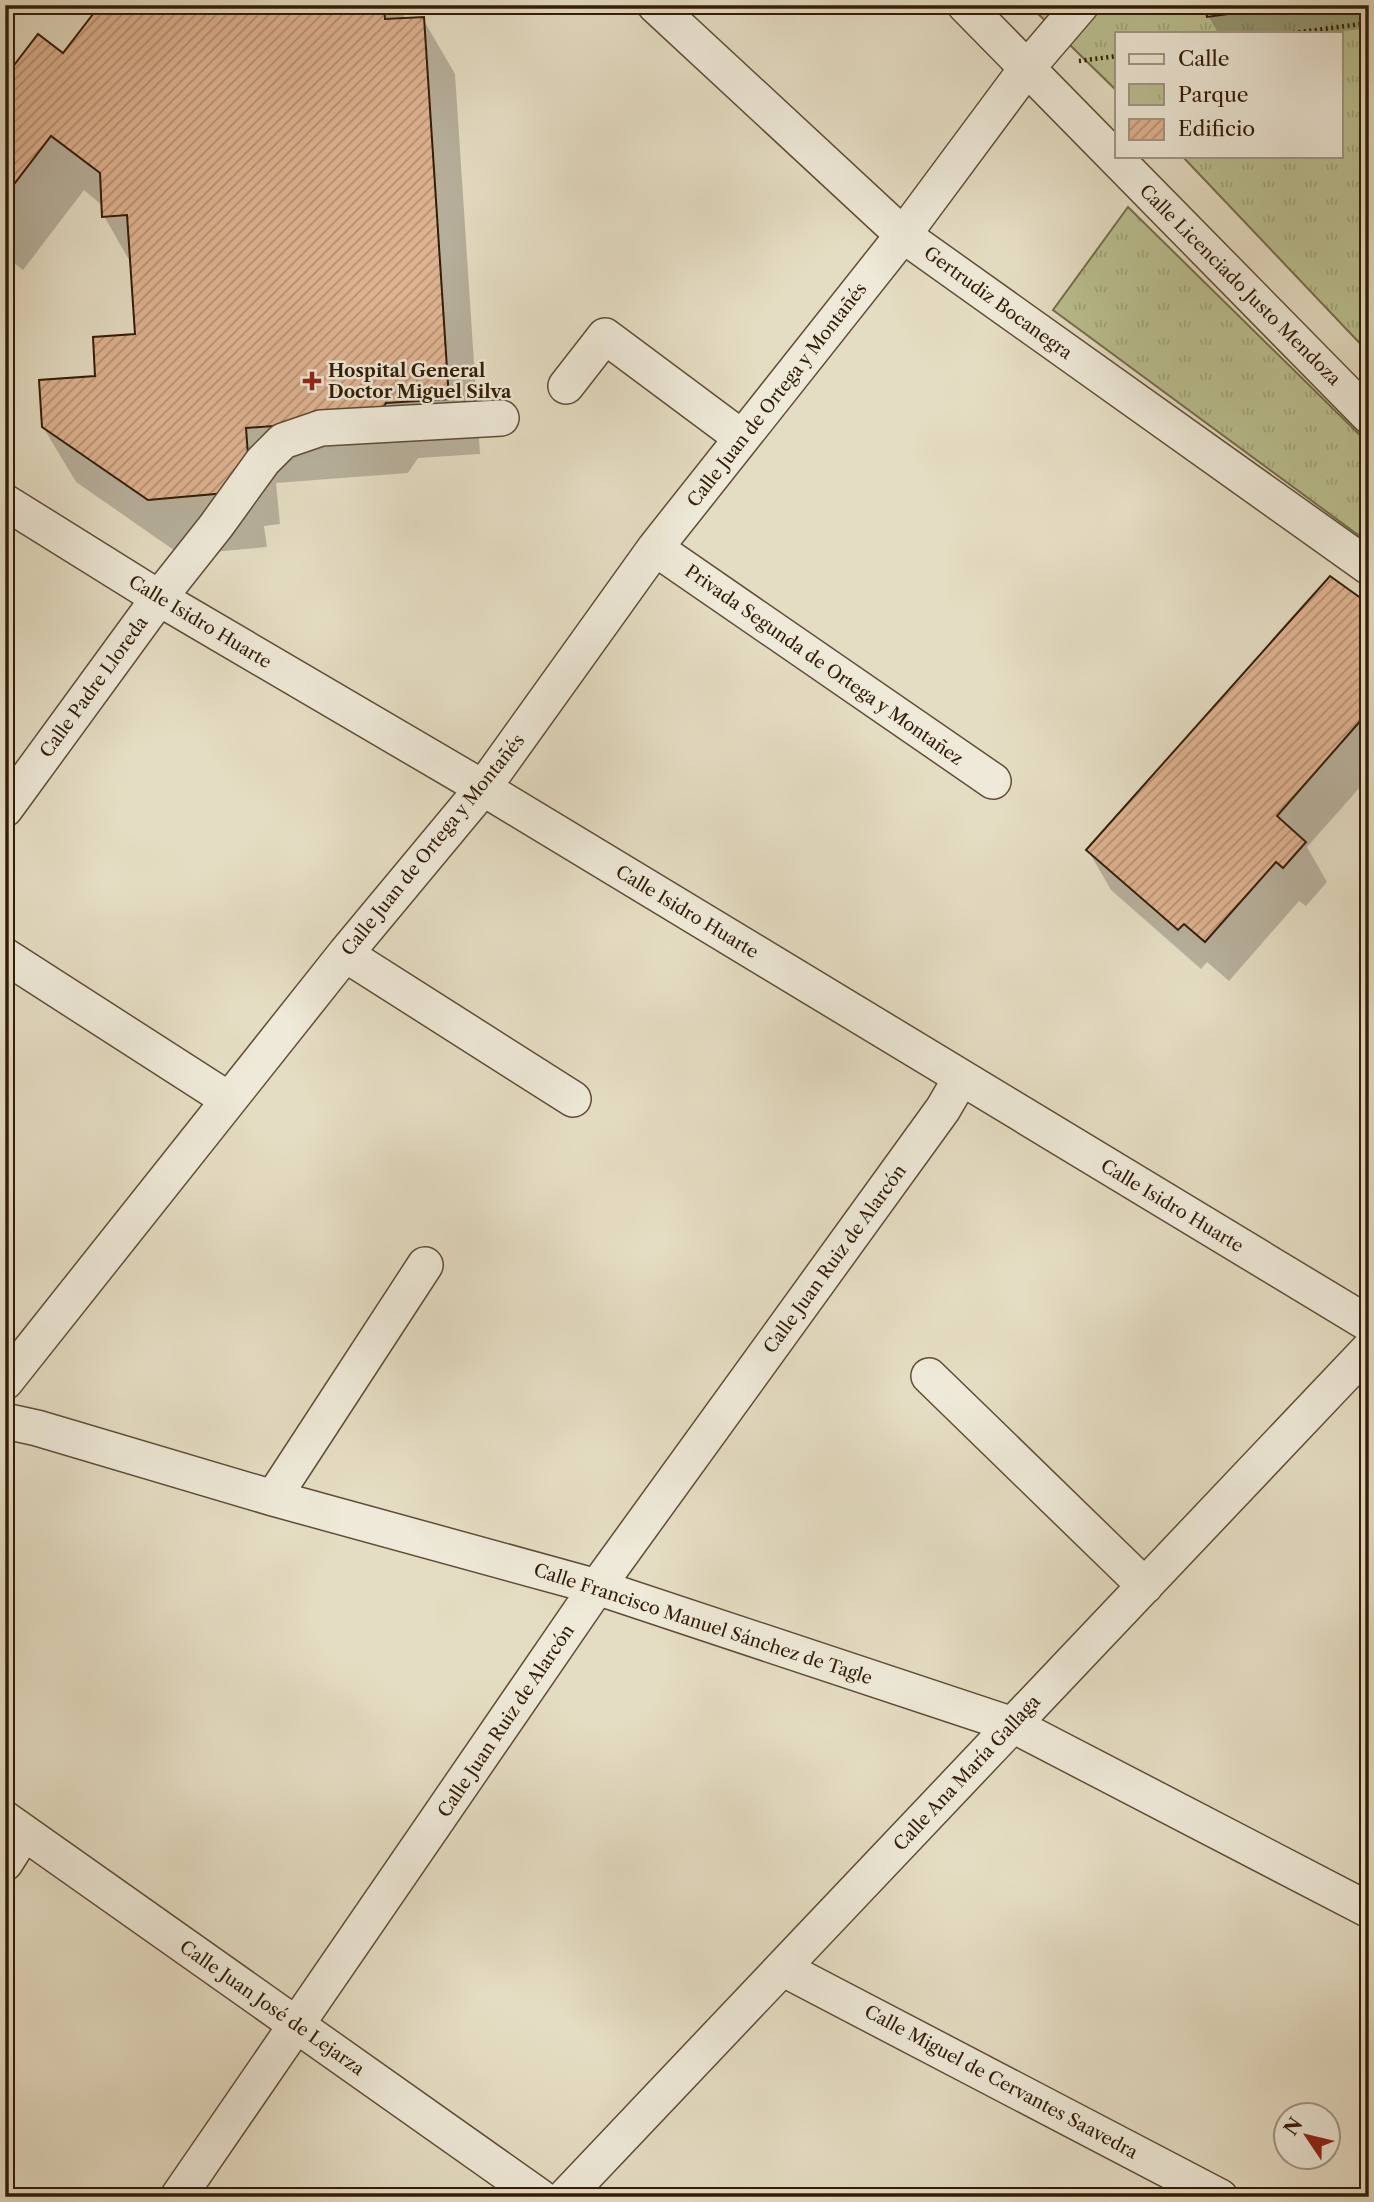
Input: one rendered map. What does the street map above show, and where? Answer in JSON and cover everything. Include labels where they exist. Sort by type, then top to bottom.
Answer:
[{"type":"street","name":"Gertrudiz Bocanegra","points":[[656,5],[903,235],[1369,567]]},
{"type":"street","name":"Calle Licenciado Justo Mendoza","points":[[965,5],[1115,158]]},
{"type":"street","name":"Calle Juan de Ortega y Montañés","points":[[5,1382],[345,954],[483,788],[655,548],[903,235],[1027,68],[1081,5]]},
{"type":"street","name":"Calle Licenciado Justo Mendoza","points":[[1115,158],[1369,416]]},
{"type":"street","points":[[566,386],[605,336],[742,438]]},
{"type":"street","name":"Calle Padre Lloreda","points":[[5,809],[159,598],[263,461],[283,441],[321,428],[501,418]]},
{"type":"street","name":"Calle Isidro Huarte","points":[[5,502],[159,598],[483,788],[1369,1324]]},
{"type":"street","name":"Privada Segunda de Ortega y Montañez","points":[[655,548],[993,781]]},
{"type":"street","points":[[345,954],[573,1099]]},
{"type":"street","points":[[5,956],[229,1100]]},
{"type":"street","name":"Calle Juan Ruiz de Alarcón","points":[[178,2197],[597,1587],[943,1109],[961,1078]]},
{"type":"street","points":[[273,1498],[425,1265]]},
{"type":"street","name":"Calle Ana María Gallaga","points":[[565,2197],[1369,1349]]},
{"type":"street","points":[[929,1376],[1144,1586]]},
{"type":"street","name":"Calle Francisco Manuel Sánchez de Tagle","points":[[5,1421],[597,1587],[1013,1725],[1369,1910]]},
{"type":"street","points":[[5,1863],[15,1826]]},
{"type":"street","name":"Calle Juan José de Lejarza","points":[[15,1826],[540,2197]]},
{"type":"street","name":"Calle Miguel de Cervantes Saavedra","points":[[782,1968],[1220,2197]]},
{"type":"path","points":[[1301,32],[1369,23]]},
{"type":"green space","points":[[1029,5],[1369,5],[1369,353],[1184,158],[1342,158],[1342,32],[1115,32],[1115,89]]},
{"type":"green space","points":[[1128,207],[1369,444],[1369,543],[1053,310]]},
{"type":"building","points":[[100,5],[384,5],[385,19],[424,17],[449,399],[386,403],[376,418],[246,428],[249,469],[234,471],[237,492],[148,500],[42,427],[39,380],[95,376],[93,337],[135,334],[127,215],[102,217],[100,173],[51,136],[5,196],[5,77],[38,34],[63,53]]},
{"type":"building","points":[[1205,5],[1294,5],[1207,17]]},
{"type":"building","points":[[1330,576],[1369,604],[1369,711],[1277,816],[1306,842],[1283,868],[1276,862],[1205,942],[1184,924],[1178,930],[1086,850]]},
{"type":"place","name":"Hospital General Doctor Miguel Silva","points":[[312,381]]}]
